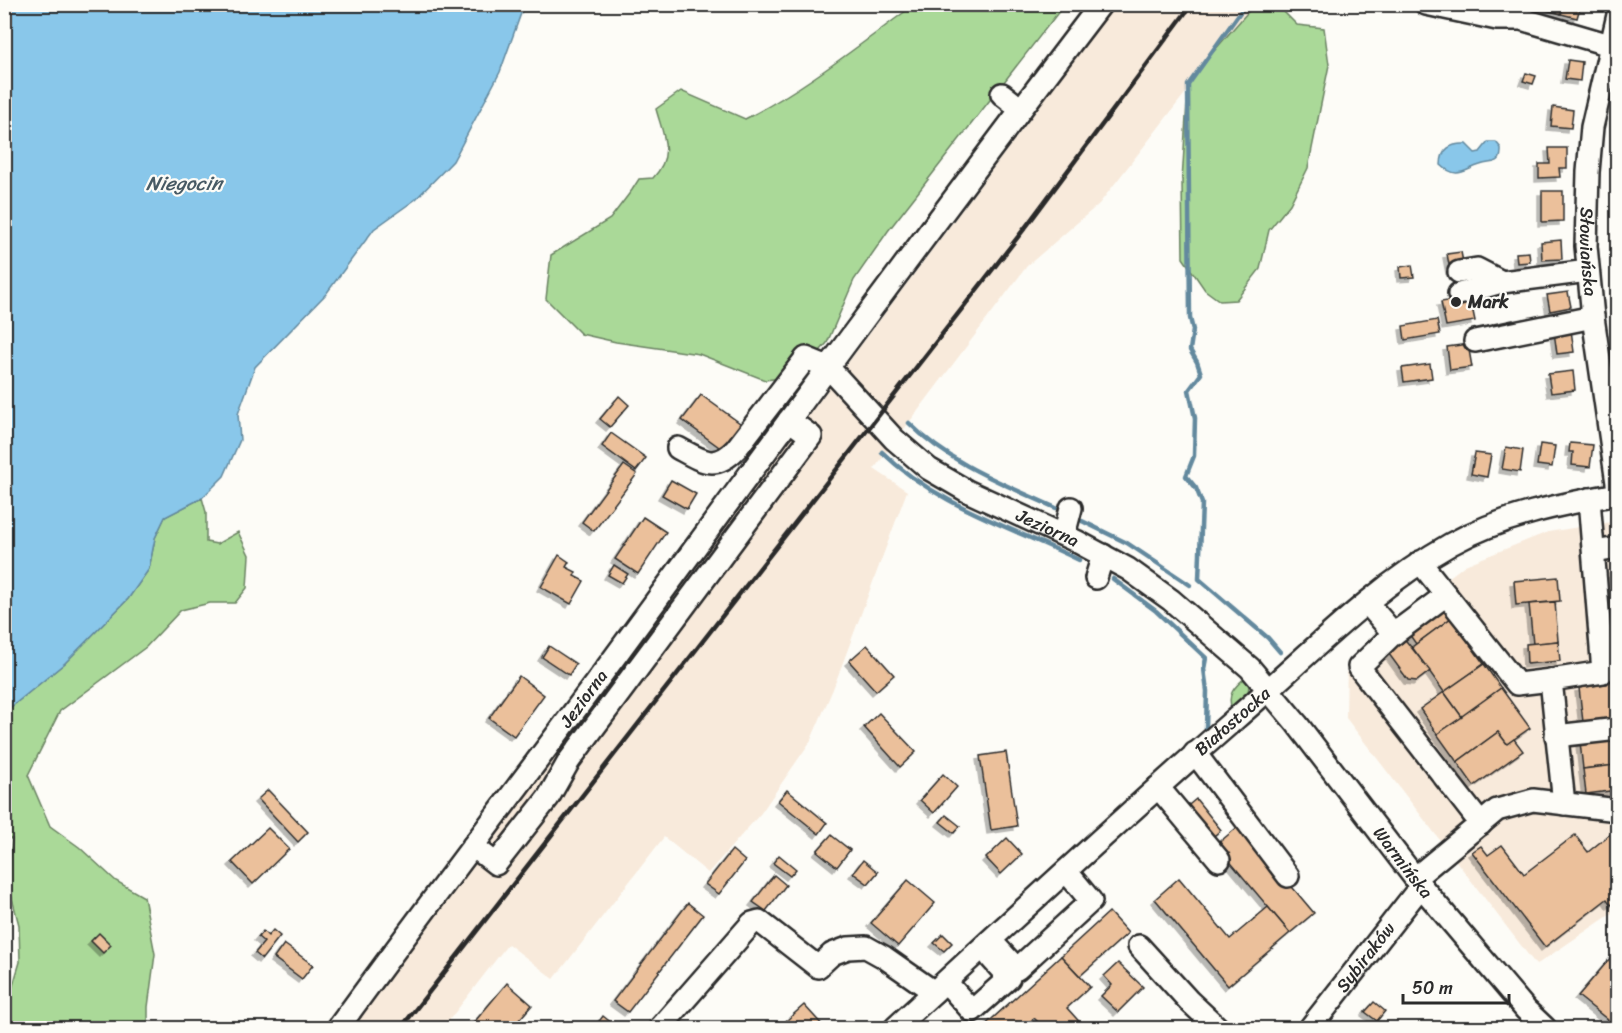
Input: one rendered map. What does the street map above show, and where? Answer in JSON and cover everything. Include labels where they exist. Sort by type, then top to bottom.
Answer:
[{"type":"street","name":"Jeziorna","points":[[338,1029],[413,924],[473,846],[574,696],[828,367],[870,327],[1021,109],[1101,4]]},
{"type":"street","points":[[1426,4],[1497,20],[1521,19],[1614,48]]},
{"type":"street","name":"Słowiańska","points":[[1617,15],[1614,48],[1592,127],[1587,208],[1588,271],[1593,317],[1608,352],[1617,492]]},
{"type":"street","points":[[1002,94],[1021,109]]},
{"type":"street","points":[[1459,272],[1477,269],[1502,282]]},
{"type":"street","points":[[1459,294],[1502,282],[1588,271]]},
{"type":"street","points":[[1475,341],[1593,317]]},
{"type":"street","points":[[678,448],[702,461],[722,461],[736,449],[806,357],[828,367]]},
{"type":"street","name":"Jeziorna","points":[[828,367],[894,439],[924,466],[960,488],[1064,535],[1139,576],[1171,600],[1250,668],[1269,689]]},
{"type":"street","points":[[473,846],[496,864],[548,798],[569,761],[811,436],[789,420]]},
{"type":"street","name":"Białostocka","points":[[895,1029],[1195,753],[1345,620],[1420,562],[1453,543],[1504,521],[1546,508],[1617,492]]},
{"type":"street","points":[[1420,562],[1517,684],[1610,671],[1589,499]]},
{"type":"street","points":[[1064,535],[1071,508]]},
{"type":"street","points":[[1594,552],[1617,548]]},
{"type":"street","points":[[1096,578],[1103,555]]},
{"type":"street","points":[[1446,595],[1394,634],[1359,667],[1481,824]]},
{"type":"street","points":[[1367,603],[1394,634]]},
{"type":"street","points":[[1551,680],[1564,804]]},
{"type":"street","name":"Warmińska","points":[[1269,689],[1418,882],[1526,1010],[1545,1029]]},
{"type":"street","points":[[1556,736],[1617,729]]},
{"type":"street","points":[[1195,753],[1288,876]]},
{"type":"street","points":[[1158,787],[1219,860]]},
{"type":"street","name":"Sybiraków","points":[[1310,1029],[1418,882],[1497,810],[1533,800],[1617,810]]},
{"type":"street","points":[[987,944],[1017,969],[1091,901],[1066,871]]},
{"type":"street","points":[[660,1029],[752,923],[759,921],[818,968],[832,954],[848,948],[866,947],[940,987],[972,1011],[1009,978],[987,944]]},
{"type":"street","points":[[1138,946],[1218,1029]]},
{"type":"shaded area","points":[[1115,5],[1254,5],[1099,204],[1027,266],[874,469],[907,491],[833,689],[810,742],[761,813],[708,873],[664,837],[554,979],[508,944],[443,1028],[351,1028]]},
{"type":"shaded area","points":[[1617,521],[1617,910],[1536,965],[1346,718],[1347,663],[1387,625],[1465,565],[1548,532]]},
{"type":"green space","points":[[914,5],[1064,5],[888,231],[854,280],[827,343],[798,376],[765,380],[699,354],[616,342],[581,334],[546,299],[551,255],[610,219],[639,179],[653,178],[660,169],[664,161],[665,145],[656,109],[681,91],[745,119],[811,80]]},
{"type":"green space","points":[[1254,5],[1281,9],[1297,25],[1324,28],[1329,65],[1308,168],[1290,204],[1269,230],[1260,269],[1236,300],[1220,301],[1205,290],[1183,258],[1182,181],[1188,85],[1207,59]]},
{"type":"green space","points":[[1010,104],[1013,109],[843,336],[842,329]]},
{"type":"green space","points":[[202,498],[206,512],[206,542],[217,544],[238,532],[249,555],[247,588],[235,603],[210,603],[181,610],[146,647],[60,711],[28,775],[50,826],[79,847],[116,881],[144,897],[155,954],[148,1007],[148,1028],[13,1028],[8,1002],[20,962],[19,925],[8,883],[12,839],[5,838],[5,712],[65,663],[128,599],[149,569],[155,538],[165,517]]},
{"type":"green space","points":[[1247,676],[1249,687],[1247,695],[1232,709],[1231,694]]},
{"type":"water","name":"Niegocin","points":[[5,4],[524,5],[500,72],[453,161],[416,199],[374,229],[326,294],[255,367],[238,414],[240,440],[224,476],[202,498],[165,517],[155,538],[149,569],[128,599],[65,663],[5,712]]},
{"type":"water","points":[[1488,142],[1496,142],[1501,148],[1500,158],[1495,162],[1456,173],[1441,165],[1445,151],[1451,146],[1466,144],[1475,153],[1480,152]]},
{"type":"building","points":[[1548,4],[1564,4],[1561,14],[1546,10]]},
{"type":"building","points":[[1564,4],[1581,4],[1577,18],[1561,14]]},
{"type":"building","points":[[1568,60],[1582,62],[1580,81],[1565,79]]},
{"type":"building","points":[[1526,73],[1536,76],[1533,84],[1523,81]]},
{"type":"building","points":[[1553,107],[1573,110],[1571,128],[1551,126]]},
{"type":"building","points":[[1549,148],[1567,148],[1567,168],[1559,168],[1560,177],[1539,178],[1539,164],[1550,164]]},
{"type":"building","points":[[1542,191],[1563,191],[1563,221],[1542,222]]},
{"type":"building","points":[[1561,240],[1562,259],[1542,260],[1541,242]]},
{"type":"building","points":[[1461,252],[1464,267],[1450,270],[1447,254]]},
{"type":"building","points":[[1529,252],[1530,262],[1517,263],[1516,253]]},
{"type":"building","points":[[1412,265],[1414,277],[1401,278],[1400,267]]},
{"type":"building","points":[[1568,292],[1571,307],[1550,311],[1547,295]]},
{"type":"building","points":[[1470,297],[1475,321],[1446,326],[1441,302]]},
{"type":"building","points":[[1437,320],[1440,334],[1405,340],[1403,326]]},
{"type":"building","points":[[1513,320],[1515,329],[1495,334],[1493,324]]},
{"type":"building","points":[[1571,330],[1574,352],[1557,354],[1554,332]]},
{"type":"building","points":[[1468,344],[1472,367],[1450,370],[1447,347]]},
{"type":"building","points":[[1430,364],[1432,378],[1404,382],[1402,368]]},
{"type":"building","points":[[1573,371],[1575,390],[1551,393],[1548,374]]},
{"type":"building","points":[[701,395],[744,426],[726,452],[682,420]]},
{"type":"building","points":[[619,396],[629,405],[610,427],[600,419]]},
{"type":"building","points":[[611,433],[646,458],[636,471],[602,446]]},
{"type":"building","points":[[1570,443],[1593,445],[1590,467],[1572,465],[1573,452],[1569,452]]},
{"type":"building","points":[[1540,444],[1555,446],[1552,467],[1537,465]]},
{"type":"building","points":[[1506,447],[1523,450],[1520,472],[1502,469]]},
{"type":"building","points":[[1475,453],[1491,455],[1487,477],[1471,474]]},
{"type":"building","points":[[624,465],[637,474],[594,531],[582,522]]},
{"type":"building","points":[[671,480],[696,494],[687,509],[662,495]]},
{"type":"building","points":[[643,517],[666,532],[638,574],[615,559]]},
{"type":"building","points":[[559,555],[569,562],[566,567],[576,572],[574,576],[584,581],[571,604],[541,587]]},
{"type":"building","points":[[614,565],[628,574],[622,583],[608,575]]},
{"type":"building","points":[[1618,573],[1618,599],[1613,599],[1610,574]]},
{"type":"building","points":[[1558,577],[1560,601],[1516,605],[1514,581]]},
{"type":"building","points":[[1555,602],[1558,641],[1533,644],[1529,604]]},
{"type":"building","points":[[1442,606],[1451,618],[1416,644],[1407,631]]},
{"type":"building","points":[[1451,618],[1484,664],[1444,692],[1412,647]]},
{"type":"building","points":[[1403,637],[1430,671],[1417,681],[1408,680],[1386,650]]},
{"type":"building","points":[[1558,641],[1560,661],[1527,664],[1526,644]]},
{"type":"building","points":[[867,645],[894,675],[876,691],[849,661]]},
{"type":"building","points":[[549,646],[576,664],[569,675],[542,657]]},
{"type":"building","points":[[1484,664],[1501,688],[1462,717],[1444,692]]},
{"type":"building","points":[[519,676],[544,695],[514,736],[489,718]]},
{"type":"building","points":[[1618,678],[1618,717],[1583,722],[1579,688],[1607,684],[1606,680]]},
{"type":"building","points":[[1501,688],[1530,728],[1507,744],[1498,732],[1457,762],[1437,734]]},
{"type":"building","points":[[1444,692],[1462,717],[1437,734],[1420,709]]},
{"type":"building","points":[[879,713],[916,752],[900,767],[864,727]]},
{"type":"building","points":[[1498,732],[1507,744],[1514,739],[1523,751],[1474,786],[1457,762]]},
{"type":"building","points":[[1618,737],[1618,765],[1583,769],[1580,742]]},
{"type":"building","points":[[1006,752],[1017,826],[991,830],[980,756]]},
{"type":"building","points":[[1615,765],[1618,790],[1586,794],[1583,769]]},
{"type":"building","points":[[943,774],[957,787],[934,813],[920,800]]},
{"type":"building","points":[[268,790],[308,832],[298,842],[258,799]]},
{"type":"building","points":[[787,790],[827,823],[819,834],[778,801]]},
{"type":"building","points":[[1196,799],[1221,830],[1209,840],[1184,809]]},
{"type":"building","points":[[946,815],[960,826],[954,833],[940,822]]},
{"type":"building","points":[[1240,825],[1314,913],[1290,933],[1216,845]]},
{"type":"building","points":[[268,828],[289,849],[253,884],[232,862]]},
{"type":"building","points":[[1618,834],[1618,900],[1611,905],[1607,899],[1545,947],[1472,852],[1481,846],[1488,855],[1502,845],[1524,874],[1575,835],[1588,852],[1609,835]]},
{"type":"building","points":[[831,835],[850,850],[837,867],[817,851]]},
{"type":"building","points":[[1007,838],[1022,854],[1001,874],[986,858]]},
{"type":"building","points":[[732,850],[745,861],[719,894],[705,884]]},
{"type":"building","points":[[779,855],[796,869],[790,876],[773,863]]},
{"type":"building","points":[[863,860],[878,872],[868,884],[853,873]]},
{"type":"building","points":[[774,875],[786,885],[766,911],[753,902]]},
{"type":"building","points":[[1179,878],[1230,939],[1268,907],[1290,933],[1228,986],[1155,899]]},
{"type":"building","points":[[908,880],[935,903],[898,946],[871,923]]},
{"type":"building","points":[[688,903],[703,915],[628,1012],[613,1001]]},
{"type":"building","points":[[1109,912],[1128,933],[1080,976],[1061,956]]},
{"type":"building","points":[[273,930],[280,936],[262,959],[255,953],[264,942],[258,937],[263,931],[268,936]]},
{"type":"building","points":[[99,933],[111,945],[103,953],[91,941]]},
{"type":"building","points":[[943,934],[952,943],[944,951],[934,943]]},
{"type":"building","points":[[284,944],[313,965],[302,979],[274,958]]},
{"type":"building","points":[[1618,949],[1618,1028],[1578,996]]},
{"type":"building","points":[[1061,956],[1090,987],[1067,1008],[1085,1028],[1044,1028],[1034,1018],[1023,1028],[982,1028]]},
{"type":"building","points":[[1118,963],[1143,987],[1118,1012],[1101,996],[1112,985],[1104,976]]},
{"type":"building","points":[[507,983],[532,1005],[512,1028],[473,1028],[471,1026]]},
{"type":"building","points":[[1374,1002],[1385,1011],[1377,1021],[1365,1012]]},
{"type":"building","points":[[804,1005],[825,1028],[778,1028]]},
{"type":"building","points":[[603,1016],[618,1028],[594,1028]]},
{"type":"waterway","points":[[1246,4],[1188,85],[1190,318],[1193,330],[1190,350],[1201,374],[1189,390],[1195,418],[1194,456],[1186,476],[1196,488],[1202,503],[1199,579],[1268,638],[1280,652]]},
{"type":"waterway","points":[[909,423],[960,462],[1056,508]]},
{"type":"waterway","points":[[882,452],[904,471],[951,501],[1079,560]]},
{"type":"waterway","points":[[1082,521],[1127,543],[1190,585]]},
{"type":"waterway","points":[[1113,579],[1156,611],[1206,658],[1204,669],[1207,691],[1206,728]]},
{"type":"railway","points":[[401,1028],[1028,224],[1192,4]]},
{"type":"place","name":"Mark","points":[[1456,302]]}]
